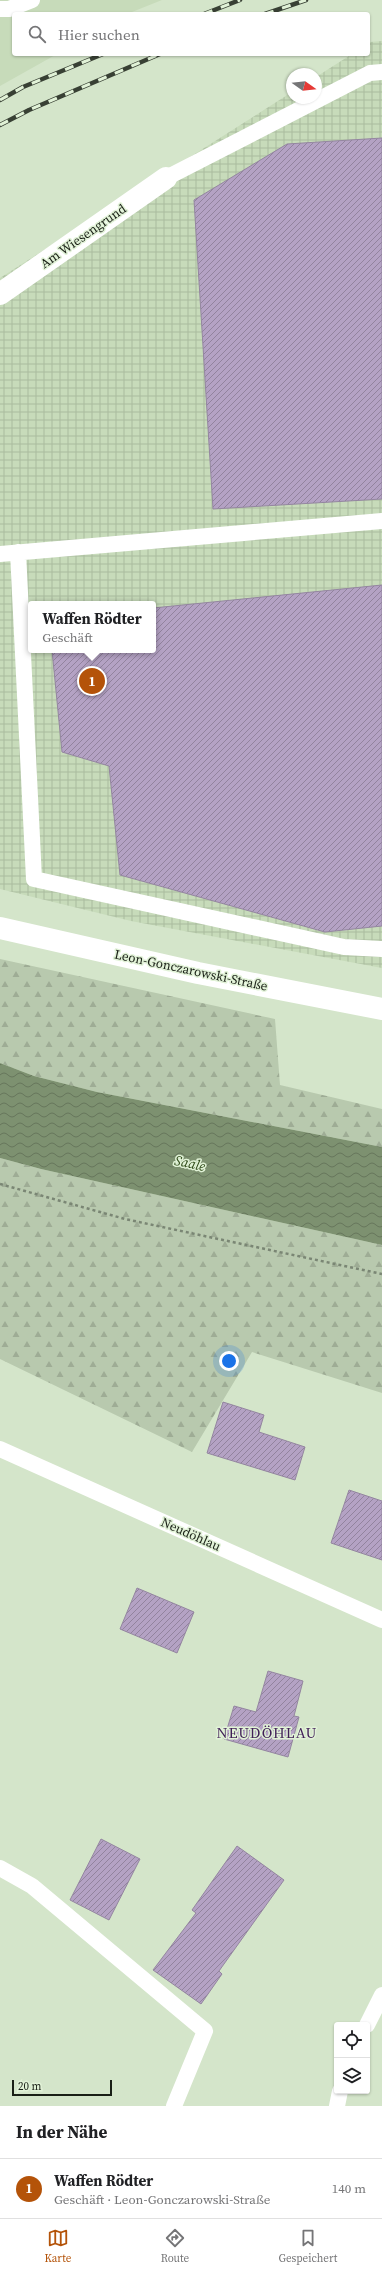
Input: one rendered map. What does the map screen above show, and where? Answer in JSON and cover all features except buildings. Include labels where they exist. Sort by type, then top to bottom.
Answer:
[{"type":"street","name":"Am Wiesengrund","points":[[0,294],[166,178]]},
{"type":"street","name":"Leon-Gonczarowski-Straße","points":[[0,928],[198,973],[382,1009]]},
{"type":"lane","points":[[0,9],[9,9],[32,0]]},
{"type":"lane","points":[[166,178],[370,73],[382,72]]},
{"type":"lane","points":[[0,554],[382,521]]},
{"type":"lane","points":[[18,552],[34,879],[344,947],[382,949]]},
{"type":"lane","name":"Neudöhlau","points":[[0,1449],[382,1620]]},
{"type":"lane","points":[[0,1868],[32,1886],[205,2031],[174,2106]]},
{"type":"lane","points":[[368,2022],[382,1995]]},
{"type":"lane","points":[[337,2106],[339,2094]]},
{"type":"path","points":[[0,1184],[125,1219],[382,1274]]},
{"type":"shaded area","points":[[0,0],[162,0],[132,12],[12,12],[12,56],[53,56],[0,86]]},
{"type":"shaded area","points":[[382,41],[382,968],[131,921],[0,889],[0,278],[286,96],[286,104],[322,104],[322,73],[349,56],[370,56],[370,42]]},
{"type":"green space","points":[[0,959],[275,1019],[280,1085],[382,1109],[382,1147],[97,1092],[34,1076],[0,1063]]},
{"type":"green space","points":[[0,1158],[41,1169],[382,1245],[382,1393],[252,1352],[192,1452],[0,1359]]},
{"type":"water","name":"Saale","points":[[0,1063],[34,1076],[97,1092],[382,1147],[382,1245],[41,1169],[0,1158]]},
{"type":"railway","points":[[209,12],[240,0]]},
{"type":"railway","points":[[271,12],[306,0]]},
{"type":"railway","points":[[0,100],[23,87],[98,56]]},
{"type":"railway","points":[[0,125],[29,110],[155,56]]},
{"type":"place","name":"Waffen Rödter","points":[[92,681]]},
{"type":"district","name":"NEUDÖHLAU","points":[[267,1732]]}]
